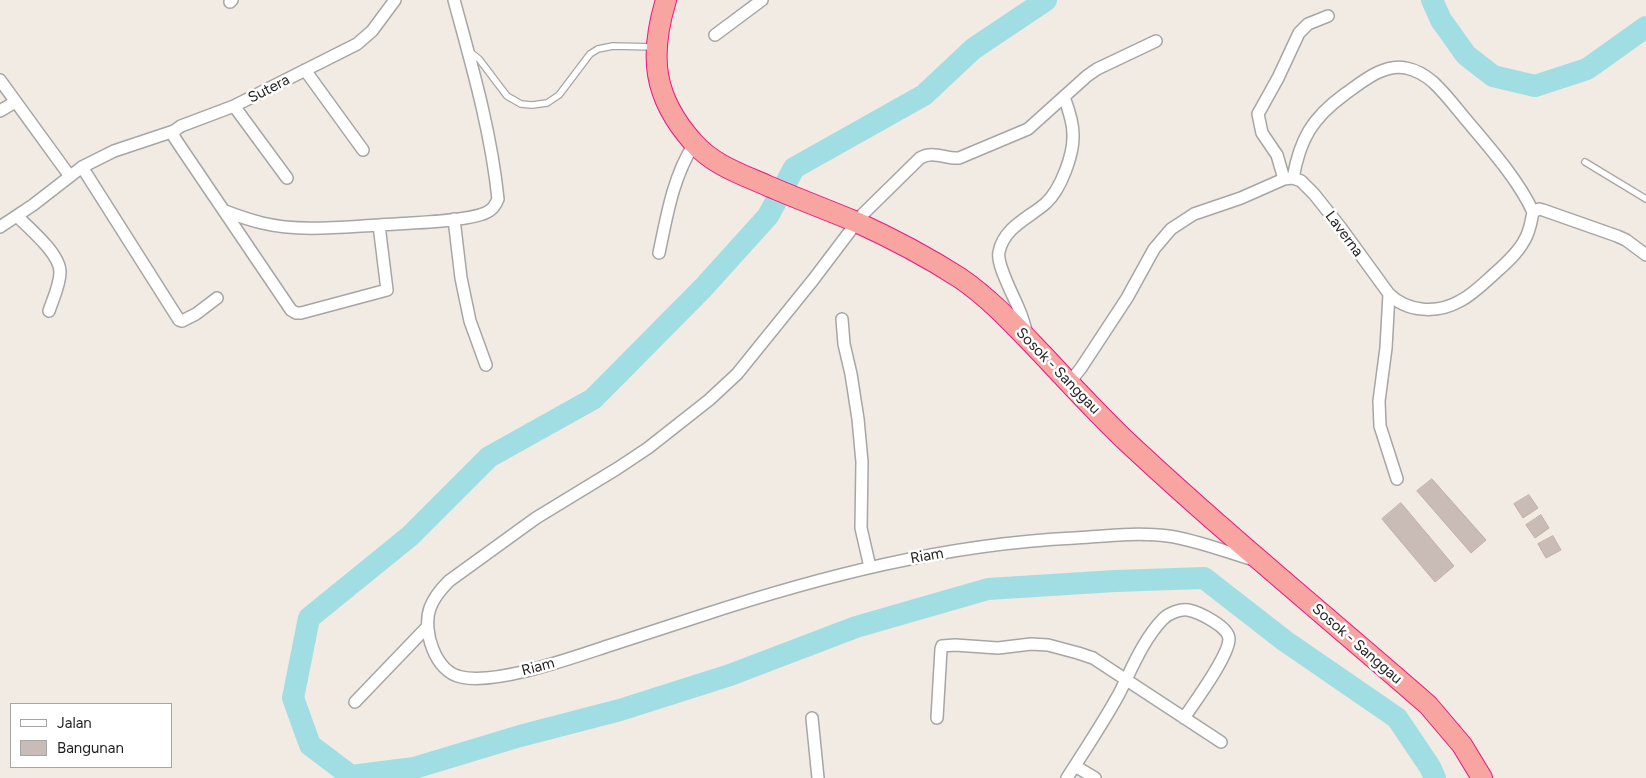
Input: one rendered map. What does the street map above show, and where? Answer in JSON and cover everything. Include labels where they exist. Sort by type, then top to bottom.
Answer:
[{"type":"highway","name":"Sosok - Sanggau","points":[[666,0],[661,16],[656,73],[671,112],[694,144],[710,158],[739,173],[855,222],[923,256],[960,278],[994,304],[1115,430],[1178,490],[1428,705],[1462,745],[1482,778]]},
{"type":"street","name":"Sutera","points":[[0,227],[82,167],[114,151],[174,131],[181,126],[234,106],[357,44],[372,31],[396,0]]},
{"type":"street","points":[[225,211],[264,224],[335,228],[454,219],[490,211],[498,199],[490,141],[479,91],[454,0]]},
{"type":"street","points":[[715,35],[762,0]]},
{"type":"street","points":[[1288,178],[1277,155],[1262,133],[1258,114],[1278,78],[1299,33],[1308,24],[1328,16]]},
{"type":"street","points":[[354,702],[426,627],[430,608],[438,592],[449,581],[536,518],[648,448],[709,400],[737,374],[813,280],[855,222],[884,192],[926,154],[959,158],[1019,134],[1039,120],[1097,69],[1156,41]]},
{"type":"street","points":[[1069,383],[1127,298],[1154,249],[1171,229],[1194,214],[1241,198],[1288,178],[1301,146],[1310,128],[1319,116],[1336,100],[1380,72],[1391,68],[1406,68],[1419,73],[1433,82],[1448,97],[1523,193],[1532,212],[1539,209],[1543,210],[1617,236],[1626,240],[1646,255]]},
{"type":"street","points":[[305,70],[364,150]]},
{"type":"street","points":[[0,80],[69,176]]},
{"type":"street","points":[[1028,340],[1020,311],[1000,262],[999,252],[1010,231],[1046,203],[1064,174],[1073,145],[1073,131],[1064,97]]},
{"type":"street","points":[[0,111],[15,102]]},
{"type":"street","points":[[234,106],[287,178]]},
{"type":"street","points":[[174,131],[174,137],[200,176],[291,310],[296,313],[387,290],[379,225]]},
{"type":"street","points":[[659,253],[679,171],[694,144]]},
{"type":"street","points":[[82,167],[179,320],[182,321],[196,314],[217,298]]},
{"type":"street","name":"Laverna","points":[[1288,178],[1301,181],[1314,194],[1396,301],[1407,307],[1421,309],[1443,308],[1460,301],[1506,264],[1524,242],[1530,229],[1532,212]]},
{"type":"street","points":[[17,216],[47,247],[59,264],[58,286],[49,311]]},
{"type":"street","points":[[454,219],[461,278],[470,321],[486,365]]},
{"type":"street","points":[[1389,294],[1386,348],[1379,401],[1380,426],[1397,479]]},
{"type":"street","points":[[842,319],[844,344],[858,419],[862,462],[860,528],[870,567]]},
{"type":"street","name":"Riam","points":[[426,627],[438,660],[448,672],[460,677],[493,678],[571,658],[735,605],[840,574],[918,556],[1005,543],[1132,535],[1167,536],[1184,539],[1261,561]]},
{"type":"street","points":[[1067,778],[1104,719],[1146,642],[1164,618],[1172,613],[1186,610],[1201,615],[1220,626],[1229,638],[1216,669],[1184,718]]},
{"type":"street","points":[[937,718],[941,649],[945,645],[998,648],[1031,644],[1048,645],[1093,658],[1221,742]]},
{"type":"street","points":[[812,718],[818,778]]},
{"type":"street","points":[[1075,766],[1095,778]]},
{"type":"lane","points":[[468,50],[479,59],[507,96],[521,104],[532,106],[547,103],[559,95],[590,54],[598,49],[613,46],[657,47]]},
{"type":"lane","points":[[1585,162],[1646,200]]},
{"type":"building","points":[[1432,479],[1486,540],[1471,553],[1417,491]]},
{"type":"building","points":[[1529,495],[1538,508],[1523,518],[1514,504]]},
{"type":"building","points":[[1401,503],[1454,566],[1435,582],[1382,519]]},
{"type":"building","points":[[1541,515],[1549,528],[1535,538],[1526,525]]},
{"type":"building","points":[[1553,536],[1561,550],[1546,558],[1538,544]]},
{"type":"waterway","points":[[1046,0],[973,49],[924,95],[794,168],[768,216],[703,288],[593,399],[489,457],[410,536],[309,618],[293,698],[310,745],[351,776],[414,768],[520,736],[620,710],[730,675],[856,627],[988,589],[1115,581],[1204,578],[1285,641],[1397,718],[1430,767],[1435,778]]},
{"type":"waterway","points":[[1432,0],[1441,20],[1466,55],[1493,76],[1535,86],[1587,69],[1646,27]]}]
